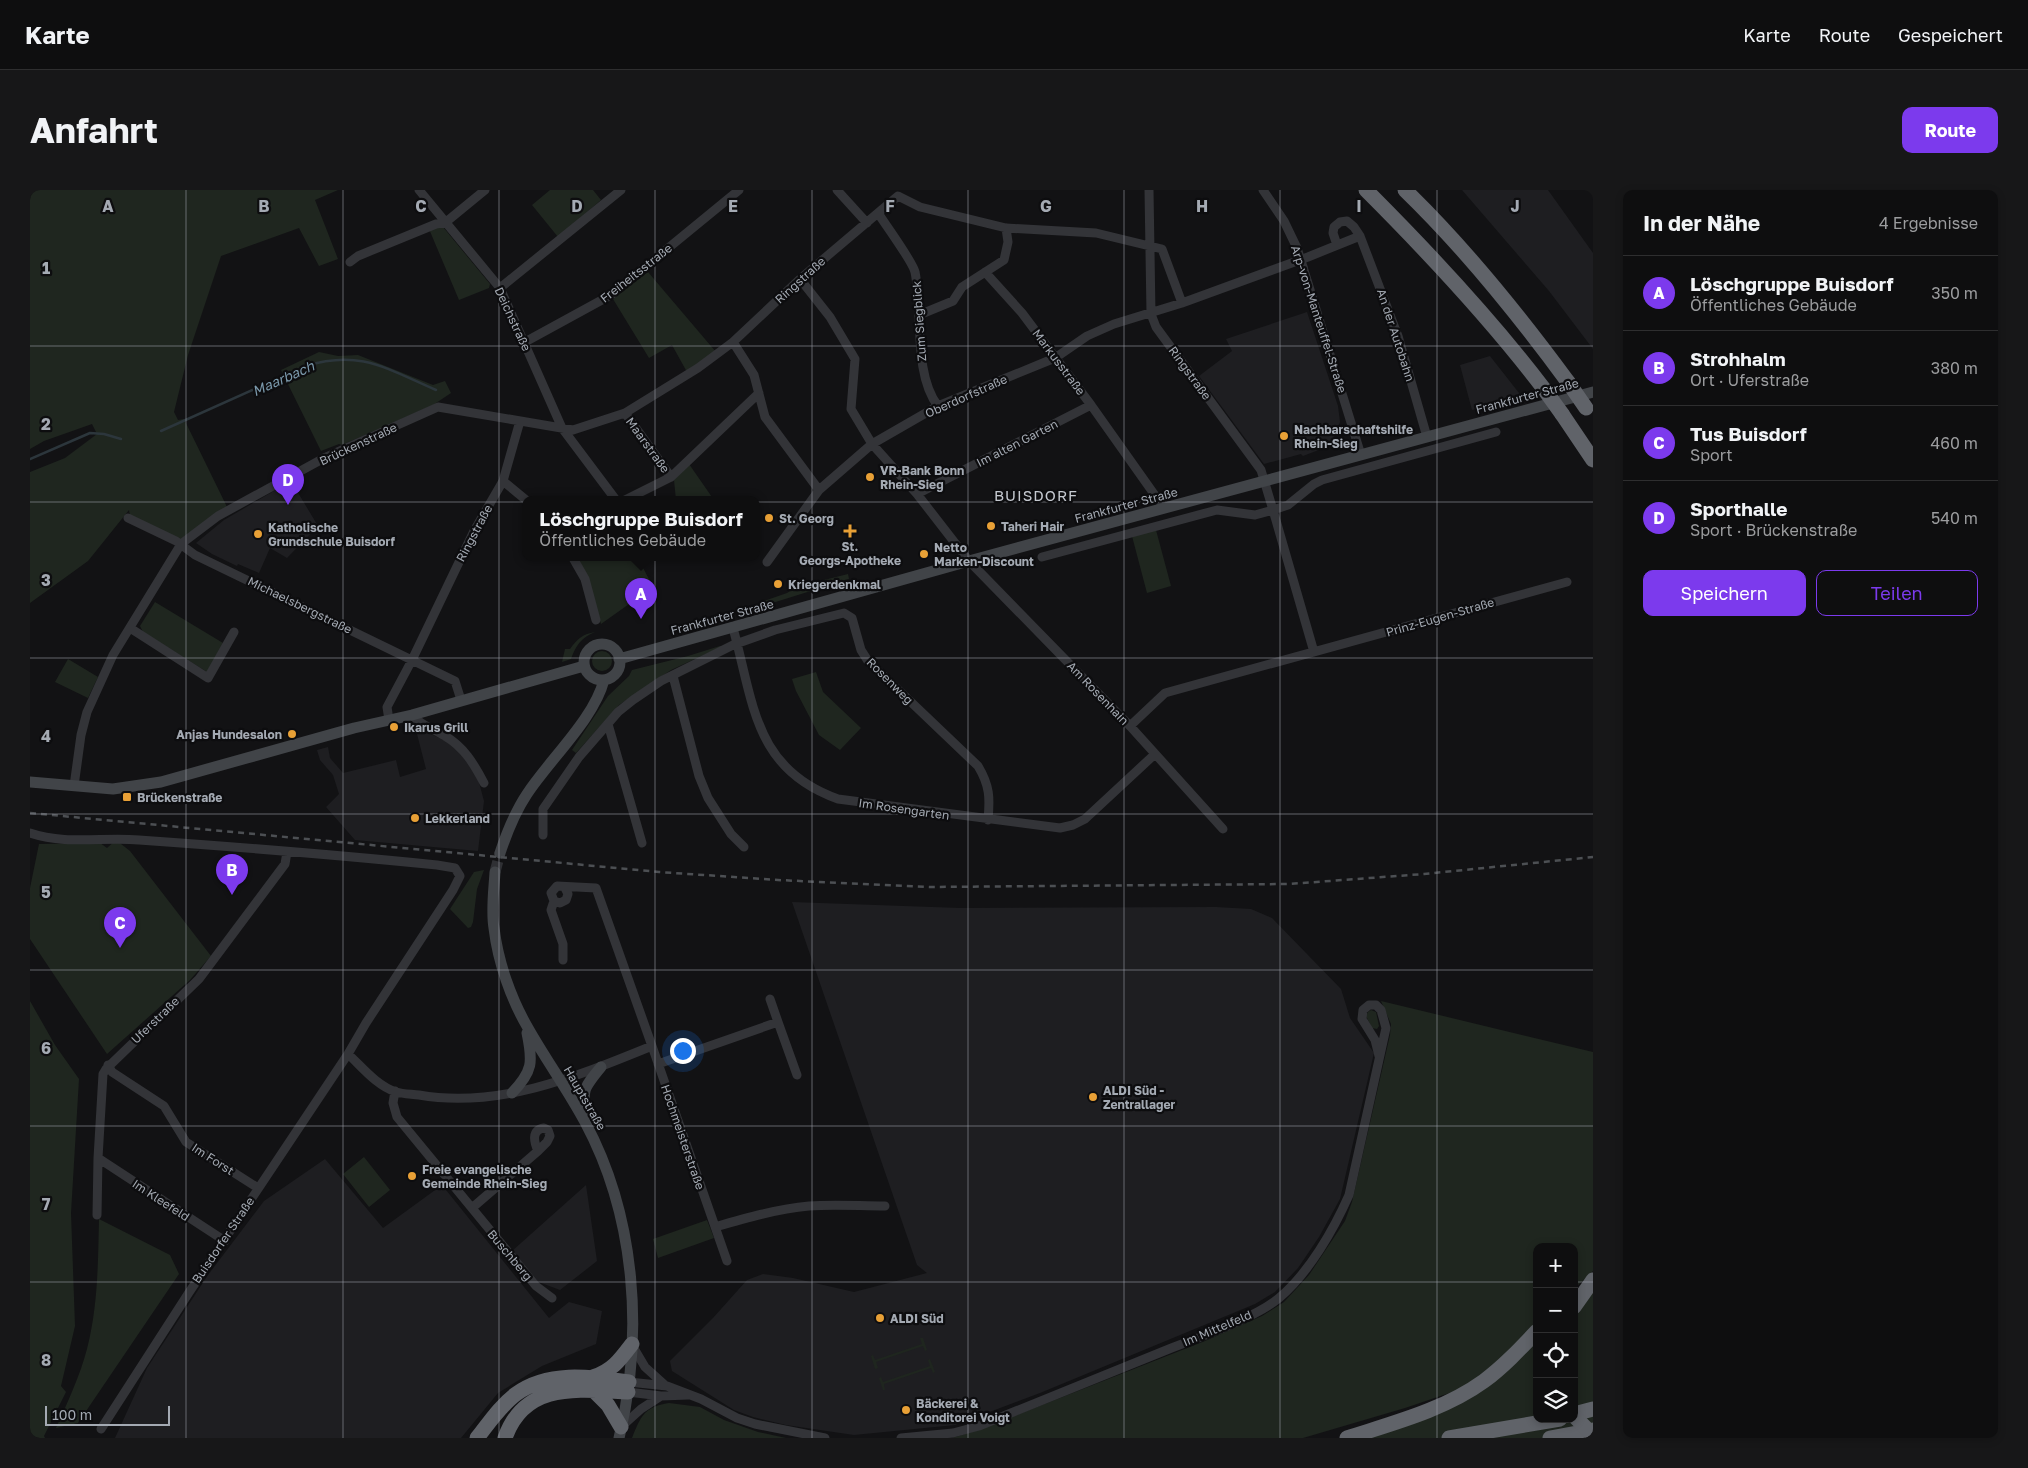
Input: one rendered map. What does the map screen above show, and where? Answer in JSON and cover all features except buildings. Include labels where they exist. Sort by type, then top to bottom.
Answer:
[{"type":"highway","points":[[1366,190],[1419,243],[1476,305],[1544,389],[1593,460]]},
{"type":"highway","points":[[1405,190],[1441,225],[1518,315],[1590,413]]},
{"type":"highway","points":[[1578,1290],[1593,1276]]},
{"type":"highway","points":[[1578,1301],[1593,1280]]},
{"type":"highway","points":[[1347,1438],[1404,1419],[1466,1392],[1500,1368],[1536,1333]]},
{"type":"highway","points":[[506,1438],[509,1428],[525,1406],[538,1398],[552,1393],[594,1384],[617,1364],[632,1344]]},
{"type":"highway","points":[[477,1438],[506,1403],[517,1393],[532,1385],[550,1379],[629,1387]]},
{"type":"highway","points":[[594,1384],[608,1405],[620,1432]]},
{"type":"highway","points":[[1578,1415],[1593,1409]]},
{"type":"highway","points":[[1578,1416],[1593,1414]]},
{"type":"highway","points":[[1578,1420],[1593,1435]]},
{"type":"highway","points":[[1449,1438],[1536,1423]]},
{"type":"highway","points":[[1550,1438],[1593,1430]]},
{"type":"main road","name":"Frankfurter Straße","points":[[619,659],[969,561],[1593,392]]},
{"type":"main road","points":[[600,644],[610,646],[618,654],[619,659],[618,670],[604,680],[594,678],[586,671],[584,666],[589,649],[600,644]]},
{"type":"main road","points":[[30,782],[113,789],[160,782],[412,715],[584,666]]},
{"type":"main road","points":[[500,853],[512,819],[527,794],[588,712],[601,690],[604,680]]},
{"type":"main road","name":"Hauptstraße","points":[[495,872],[493,898],[494,928],[506,978],[526,1026],[585,1121],[614,1191],[632,1275],[632,1344],[629,1387],[620,1432]]},
{"type":"main road","points":[[512,1093],[525,1079],[530,1067],[532,1057],[526,1026]]},
{"type":"main road","points":[[585,1121],[583,1096],[585,1086],[601,1067]]},
{"type":"street","name":"Deichstraße","points":[[419,190],[500,288],[562,428],[613,496]]},
{"type":"street","points":[[350,262],[358,256],[436,224],[446,222],[485,190]]},
{"type":"street","points":[[500,288],[621,190]]},
{"type":"street","name":"Freiheitsstraße","points":[[525,342],[611,295],[739,190]]},
{"type":"street","points":[[837,190],[866,223]]},
{"type":"street","points":[[1149,190],[1149,247],[1162,249],[1182,303]]},
{"type":"street","name":"Arp-von-Manteuffel-Straße","points":[[1263,190],[1284,221],[1297,248],[1361,455]]},
{"type":"street","name":"Ringstraße","points":[[389,720],[387,707],[412,660],[474,531],[503,481],[520,422],[573,430],[625,413],[698,368],[733,342],[800,279],[901,193],[920,207],[1006,228],[1096,233],[1149,247],[1151,314],[1156,327],[1261,470],[1265,482]]},
{"type":"street","name":"Zum Siegblick","points":[[878,213],[915,269],[922,366],[934,401],[938,406]]},
{"type":"street","points":[[1337,245],[1333,233],[1334,228],[1340,222],[1348,221],[1360,236]]},
{"type":"street","points":[[919,315],[952,301],[962,287],[1004,260],[1008,242],[1006,228]]},
{"type":"street","name":"Oberdorfstraße","points":[[767,562],[819,490],[872,444],[938,406],[1055,358],[1087,336],[1114,324],[1182,303],[1360,236]]},
{"type":"street","name":"An der Autobahn","points":[[1360,236],[1398,336],[1427,437]]},
{"type":"street","name":"Markusstraße","points":[[985,272],[1022,313],[1159,501]]},
{"type":"street","name":"Am Rosenhain","points":[[800,279],[830,316],[855,359],[851,409],[872,444],[917,494],[969,561],[1130,726],[1222,829]]},
{"type":"street","points":[[733,342],[754,375],[765,417],[819,490]]},
{"type":"street","points":[[633,496],[671,477],[759,394]]},
{"type":"street","name":"Im alten Garten","points":[[917,494],[1090,404]]},
{"type":"street","name":"Brückenstraße","points":[[74,786],[81,735],[87,712],[114,655],[181,544],[218,516],[326,457],[438,407],[520,422]]},
{"type":"street","name":"Maarstraße","points":[[625,413],[671,477]]},
{"type":"street","points":[[1042,557],[1217,510],[1255,515],[1288,505],[1314,484],[1322,480],[1496,432]]},
{"type":"street","points":[[503,481],[522,497]]},
{"type":"street","points":[[1265,482],[1314,652]]},
{"type":"street","name":"Michaelsbergstraße","points":[[128,518],[181,544],[195,554],[455,681],[461,700]]},
{"type":"street","points":[[575,561],[585,578],[596,620]]},
{"type":"street","name":"Prinz-Eugen-Straße","points":[[1130,726],[1165,693],[1567,582]]},
{"type":"street","name":"Rosenweg","points":[[543,835],[543,809],[579,757],[618,712],[633,700],[661,681],[737,645],[775,630],[844,613],[849,614],[852,618],[861,650],[868,662],[978,766],[986,780],[989,792],[988,820]]},
{"type":"street","points":[[130,628],[208,678],[234,632]]},
{"type":"street","name":"Im Rosengarten","points":[[733,628],[763,735],[777,758],[796,778],[818,792],[838,799],[1050,828],[1072,825],[1085,819],[1155,754]]},
{"type":"street","points":[[673,676],[699,776],[708,798],[732,834],[744,847]]},
{"type":"street","points":[[412,715],[416,720],[445,736],[464,750],[475,765],[484,783]]},
{"type":"street","points":[[608,724],[642,844]]},
{"type":"street","points":[[30,833],[62,840],[123,838],[287,852]]},
{"type":"street","name":"Buisdorfer Straße","points":[[101,1428],[348,1054],[366,1023],[453,890],[460,876],[455,868],[437,865],[287,852]]},
{"type":"street","name":"Uferstraße","points":[[108,1065],[199,979],[285,864],[287,852]]},
{"type":"street","points":[[563,960],[563,944],[551,910],[554,901],[560,903],[566,900],[568,894],[565,888],[596,888],[603,882]]},
{"type":"street","name":"Hochmeisterstraße","points":[[596,888],[727,1261]]},
{"type":"street","points":[[770,999],[798,1075]]},
{"type":"street","name":"Im Mittelfeld","points":[[902,1438],[953,1433],[979,1426],[1202,1336],[1255,1313],[1279,1298],[1304,1271],[1338,1219],[1349,1195],[1386,1028],[1381,1010],[1376,1005],[1368,1005],[1363,1010],[1362,1019],[1375,1040],[1379,1056]]},
{"type":"street","points":[[658,1064],[778,1022]]},
{"type":"street","points":[[348,1054],[377,1081],[395,1091],[453,1100],[512,1093],[560,1081],[652,1046]]},
{"type":"street","points":[[97,1215],[98,1158],[104,1074],[108,1065]]},
{"type":"street","name":"Im Forst","points":[[108,1065],[112,1072],[164,1106],[186,1142],[258,1188]]},
{"type":"street","name":"Buschberg","points":[[395,1091],[393,1103],[397,1117],[536,1286],[552,1298]]},
{"type":"street","points":[[472,1208],[538,1151]]},
{"type":"street","name":"Im Kleefeld","points":[[98,1158],[225,1241]]},
{"type":"street","points":[[715,1227],[758,1215],[809,1206],[850,1204],[885,1206]]},
{"type":"street","name":"Hauptstraße","points":[[632,1344],[645,1367],[666,1386]]},
{"type":"street","points":[[629,1387],[666,1386],[755,1424],[825,1438]]},
{"type":"street","points":[[629,1387],[661,1396],[688,1395]]},
{"type":"street","points":[[620,1432],[641,1409],[661,1396]]},
{"type":"shaded area","points":[[30,190],[338,190],[315,200],[338,259],[319,266],[299,228],[221,256],[188,355],[174,412],[178,420],[184,419],[228,509],[180,541],[130,516],[129,510],[88,561],[30,603],[30,472],[65,458],[97,434],[92,424],[44,441],[30,449]]},
{"type":"shaded area","points":[[550,190],[593,190],[601,200],[558,237],[532,205]]},
{"type":"shaded area","points":[[1462,190],[1548,190],[1593,253],[1593,349],[1549,291]]},
{"type":"shaded area","points":[[437,226],[443,227],[490,284],[489,288],[459,300],[429,229]]},
{"type":"shaded area","points":[[648,272],[716,352],[687,372],[672,345],[649,358],[613,299]]},
{"type":"shaded area","points":[[1307,312],[1338,406],[1340,422],[1334,437],[1324,448],[1303,456],[1301,454],[1264,464],[1199,376],[1232,351],[1226,339]]},
{"type":"shaded area","points":[[319,352],[338,356],[358,355],[433,385],[445,381],[451,393],[433,405],[342,445],[339,444],[321,451],[281,370]]},
{"type":"shaded area","points":[[1490,356],[1519,393],[1518,397],[1472,410],[1460,365]]},
{"type":"shaded area","points":[[689,464],[711,496],[676,496],[674,480]]},
{"type":"shaded area","name":"Katholische Grundschule Buisdorf","points":[[291,481],[318,526],[287,558],[270,548],[259,573],[238,564],[237,566],[212,554],[196,543],[224,520]]},
{"type":"shaded area","points":[[1156,530],[1171,586],[1147,593],[1132,536]]},
{"type":"shaded area","points":[[578,561],[640,561],[653,587],[601,624],[588,577]]},
{"type":"shaded area","points":[[848,574],[849,579],[766,605],[764,601],[787,593],[796,587]]},
{"type":"shaded area","points":[[155,602],[223,643],[207,672],[143,632],[140,626]]},
{"type":"shaded area","points":[[595,632],[580,642],[571,659],[562,662],[565,649],[570,649],[581,637]]},
{"type":"shaded area","points":[[723,646],[671,670],[619,705],[576,753],[572,750],[608,696],[629,676],[632,670]]},
{"type":"shaded area","points":[[602,651],[609,654],[612,661],[609,668],[602,671],[595,668],[592,661],[595,654]]},
{"type":"shaded area","points":[[68,659],[98,677],[88,698],[55,682]]},
{"type":"shaded area","points":[[816,672],[823,692],[861,728],[840,750],[819,735],[796,691],[792,679]]},
{"type":"shaded area","points":[[416,730],[426,732],[453,744],[477,775],[484,801],[478,851],[355,840],[326,807],[339,794],[333,775],[320,760],[317,750],[328,747],[330,758],[343,773],[396,760],[400,777],[426,769]]},
{"type":"shaded area","points":[[116,840],[130,851],[211,956],[190,980],[107,1054],[30,939],[30,888],[39,844],[100,843],[107,848]]},
{"type":"shaded area","points":[[484,870],[477,889],[473,922],[471,927],[468,928],[450,909],[474,872]]},
{"type":"shaded area","points":[[792,902],[960,908],[1216,907],[1251,909],[1272,918],[1341,989],[1350,1018],[1374,1053],[1340,1199],[1319,1237],[1298,1268],[1275,1292],[1255,1304],[1040,1393],[955,1425],[854,1435],[786,1425],[734,1410],[672,1371],[670,1361],[713,1318],[747,1280],[763,1274],[793,1278],[854,1292],[927,1273],[917,1265]]},
{"type":"shaded area","points":[[30,1001],[55,1045],[79,1079],[71,1213],[75,1326],[61,1386],[66,1392],[44,1436],[45,1438],[30,1438]]},
{"type":"shaded area","points":[[1381,1001],[1593,1052],[1593,1271],[1578,1285],[1578,1243],[1533,1243],[1533,1329],[1492,1368],[1464,1388],[1405,1408],[1303,1438],[952,1438],[981,1429],[1205,1341],[1262,1316],[1284,1302],[1309,1275],[1345,1221],[1352,1202],[1391,1024]]},
{"type":"shaded area","points":[[1371,1010],[1376,1012],[1379,1026],[1377,1029],[1372,1028],[1366,1016]]},
{"type":"shaded area","points":[[364,1157],[390,1190],[369,1207],[343,1174]]},
{"type":"shaded area","points":[[325,1159],[383,1228],[442,1185],[549,1318],[569,1302],[602,1311],[596,1344],[542,1366],[498,1393],[461,1438],[115,1438],[147,1368],[208,1275],[264,1201]]},
{"type":"shaded area","points":[[586,1185],[597,1261],[560,1290],[536,1281],[512,1251]]},
{"type":"shaded area","points":[[99,1219],[170,1255],[179,1274],[78,1423],[56,1428],[81,1369],[91,1333],[97,1284]]},
{"type":"shaded area","points":[[707,1220],[714,1238],[658,1258],[653,1239]]},
{"type":"shaded area","points":[[1593,1288],[1593,1438],[1369,1438],[1416,1422],[1533,1344],[1533,1423],[1578,1423],[1578,1302]]},
{"type":"shaded area","points":[[920,1338],[923,1338],[927,1350],[925,1351],[923,1346],[876,1362],[878,1368],[875,1369],[871,1356],[873,1355],[875,1360],[922,1344]]},
{"type":"shaded area","points":[[930,1359],[935,1372],[933,1373],[931,1368],[884,1384],[885,1390],[883,1390],[879,1378],[881,1377],[883,1382],[930,1366],[928,1360]]},
{"type":"shaded area","points":[[669,1403],[700,1407],[724,1420],[758,1432],[786,1438],[632,1438],[644,1414],[654,1407]]},
{"type":"waterway","name":"Maarbach","points":[[161,431],[306,366],[325,361],[342,360],[373,364],[436,390]]},
{"type":"waterway","name":"Maarbach","points":[[30,459],[90,433],[104,434],[121,439]]},
{"type":"tunnel","points":[[495,872],[500,853]]},
{"type":"railway","points":[[30,813],[659,872],[930,887],[1289,884],[1424,874],[1593,857]]},
{"type":"place","name":"Nachbarschaftshilfe Rhein-Sieg","points":[[1284,436]]},
{"type":"place","name":"VR-Bank Bonn Rhein-Sieg","points":[[870,477]]},
{"type":"place","name":"Sporthalle","points":[[288,505]]},
{"type":"place","name":"St. Georg","points":[[769,518]]},
{"type":"place","name":"Taheri Hair","points":[[991,526]]},
{"type":"place","name":"St. Georgs-Apotheke","points":[[850,531]]},
{"type":"place","name":"Katholische Grundschule Buisdorf","points":[[258,534]]},
{"type":"place","name":"Netto Marken-Discount","points":[[924,554]]},
{"type":"place","name":"Kriegerdenkmal","points":[[778,584]]},
{"type":"place","name":"Löschgruppe Buisdorf","points":[[641,619]]},
{"type":"place","name":"Ikarus Grill","points":[[394,727]]},
{"type":"place","name":"Anjas Hundesalon","points":[[292,734]]},
{"type":"place","name":"Brückenstraße","points":[[127,797]]},
{"type":"place","name":"Lekkerland","points":[[415,818]]},
{"type":"place","name":"Strohhalm","points":[[232,895]]},
{"type":"place","name":"Tus Buisdorf","points":[[120,948]]},
{"type":"place","name":"ALDI Süd - Zentrallager","points":[[1093,1097]]},
{"type":"place","name":"Freie evangelische Gemeinde Rhein-Sieg","points":[[412,1176]]},
{"type":"place","name":"ALDI Süd","points":[[880,1318]]},
{"type":"place","name":"Bäckerei & Konditorei Voigt","points":[[906,1410]]},
{"type":"district","name":"BUISDORF","points":[[1036,495]]}]
